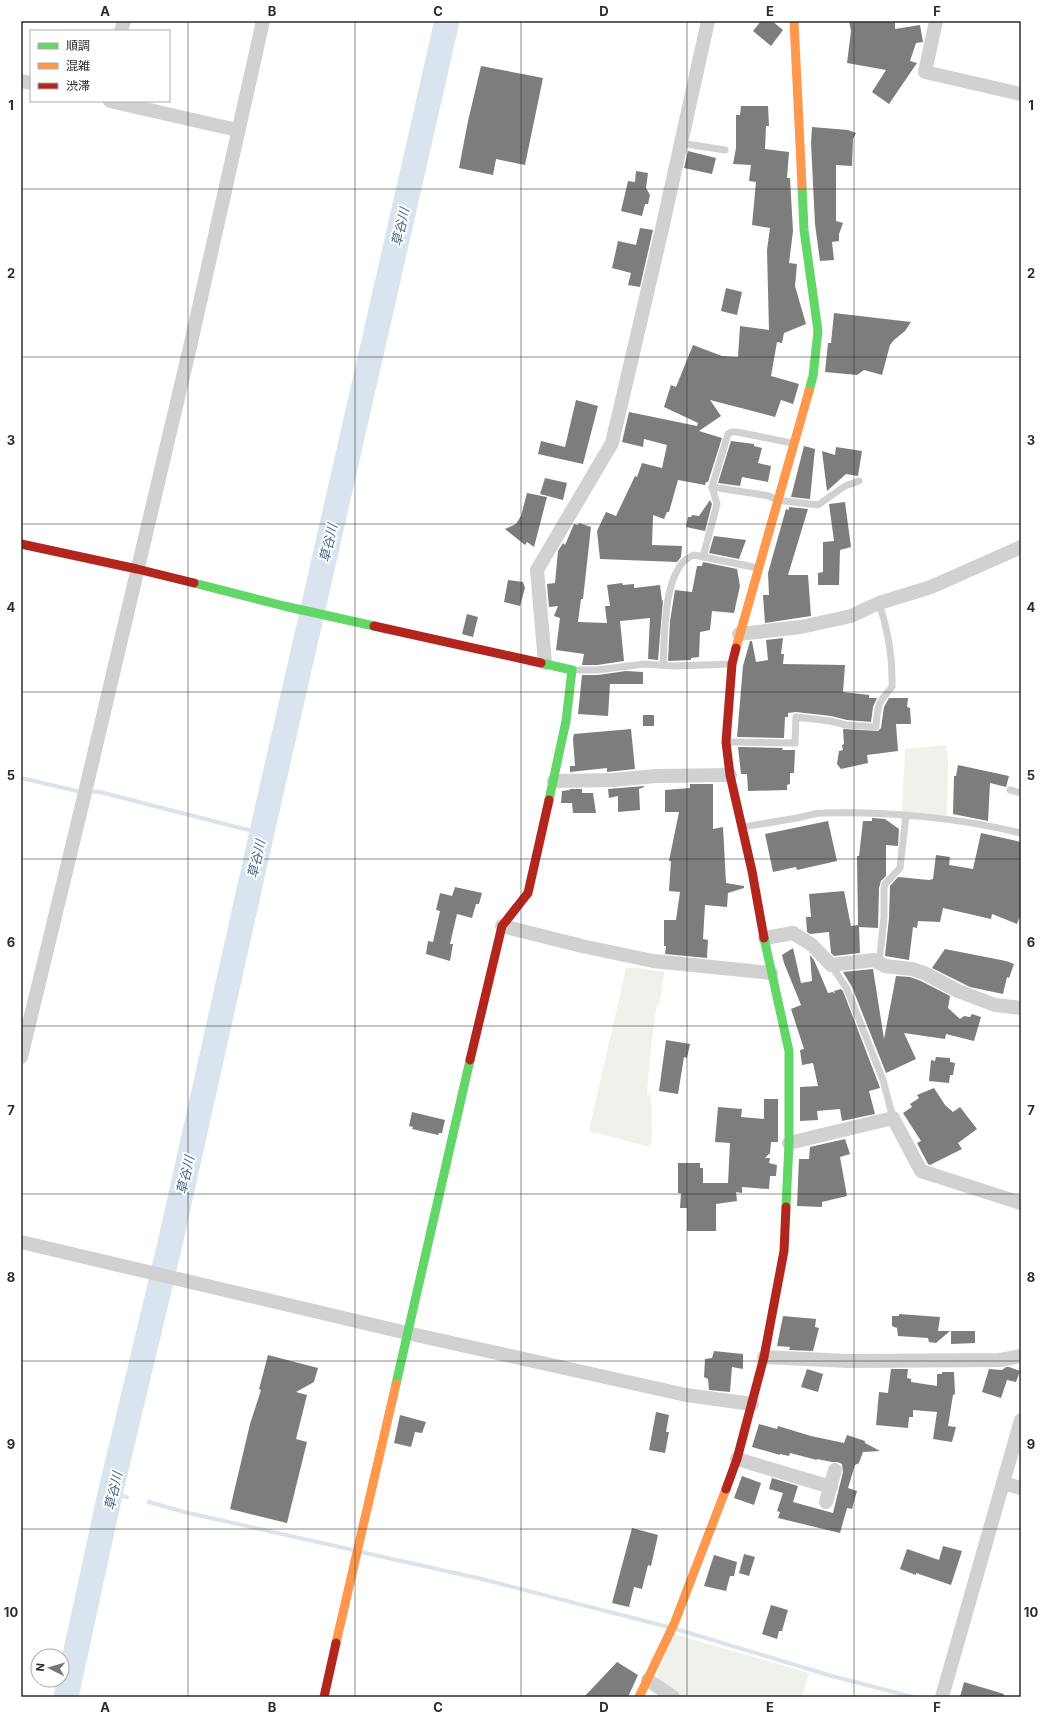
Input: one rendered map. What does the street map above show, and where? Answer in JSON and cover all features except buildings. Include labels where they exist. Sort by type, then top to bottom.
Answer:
[{"type":"street","points":[[21,1057],[84,801],[190,347],[237,130],[263,21]]},
{"type":"street","points":[[545,663],[537,570],[612,444],[708,21]]},
{"type":"street","points":[[639,1697],[674,1624],[738,1459],[764,1357],[784,1251],[789,1144],[789,1050],[771,973],[743,827],[730,775],[726,742],[732,664],[739,634],[813,376],[818,331],[804,230],[794,21]]},
{"type":"street","points":[[936,21],[925,72],[1021,94]]},
{"type":"street","points":[[114,102],[237,130]]},
{"type":"street","points":[[21,544],[137,569],[284,606],[344,618],[572,670],[566,721],[554,781],[528,893],[502,926],[324,1697]]},
{"type":"street","points":[[739,634],[801,626],[851,616],[879,603],[931,587],[1021,547]]},
{"type":"street","points":[[554,781],[613,780],[656,776],[730,775]]},
{"type":"street","points":[[502,926],[582,946],[653,961],[771,973]]},
{"type":"street","points":[[765,938],[793,933],[812,945],[831,966],[874,960],[879,964],[912,969],[924,973],[958,991],[995,1004],[1021,1008]]},
{"type":"street","points":[[789,1144],[893,1118],[921,1171],[1021,1203]]},
{"type":"street","points":[[21,1242],[407,1333],[686,1395],[752,1404]]},
{"type":"street","points":[[764,1357],[848,1361],[1000,1360],[1021,1356]]},
{"type":"street","points":[[942,1697],[1021,1420]]},
{"type":"street","points":[[738,1459],[831,1487]]},
{"type":"street","points":[[826,1502],[835,1470]]},
{"type":"street","points":[[1003,1483],[1021,1488]]},
{"type":"street","points":[[648,1680],[673,1697]]},
{"type":"lane","points":[[680,143],[725,150]]},
{"type":"lane","points":[[703,556],[717,504],[712,487],[728,434],[731,432],[793,443]]},
{"type":"lane","points":[[712,487],[769,496],[777,500],[818,505],[845,486],[859,481]]},
{"type":"lane","points":[[663,665],[668,597],[675,575],[688,557],[694,555],[703,556],[758,568]]},
{"type":"lane","points":[[726,742],[795,744],[796,717],[830,721],[846,725],[876,727],[878,705],[883,695],[892,687],[893,674],[886,625],[879,603]]},
{"type":"lane","points":[[572,670],[597,670],[644,664],[732,664]]},
{"type":"lane","points":[[1010,790],[1021,793]]},
{"type":"lane","points":[[743,827],[823,813],[906,815],[990,826],[1021,833]]},
{"type":"lane","points":[[879,964],[883,923],[884,889],[885,884],[900,868],[906,815]]},
{"type":"lane","points":[[831,966],[847,989],[883,1080],[893,1118]]},
{"type":"shaded area","points":[[946,745],[948,760],[947,817],[902,811],[905,749]]},
{"type":"shaded area","points":[[626,968],[664,972],[660,1004],[657,1005],[655,1016],[647,1095],[651,1095],[652,1138],[650,1147],[589,1131]]},
{"type":"shaded area","points":[[674,1634],[809,1673],[802,1697],[680,1697],[659,1682],[657,1675]]},
{"type":"waterway","name":"草谷川","points":[[66,1697],[110,1494],[169,1248],[262,832],[447,21]]},
{"type":"waterway","points":[[21,778],[77,791],[100,792],[244,829],[262,832]]},
{"type":"waterway","points":[[110,1494],[127,1497]]},
{"type":"waterway","points":[[149,1502],[184,1512],[353,1550]]},
{"type":"waterway","points":[[361,1552],[482,1579],[668,1627]]},
{"type":"waterway","points":[[676,1629],[832,1676],[913,1697]]},
{"type":"traffic: fast","points":[[802,186],[804,230],[818,331],[813,376],[809,391]]},
{"type":"traffic: fast","points":[[194,583],[284,606],[374,626]]},
{"type":"traffic: fast","points":[[541,663],[572,670],[566,721],[549,800]]},
{"type":"traffic: fast","points":[[764,938],[789,1051],[789,1143],[786,1207]]},
{"type":"traffic: fast","points":[[396,1384],[470,1060]]},
{"type":"traffic: slow","points":[[794,21],[802,186]]},
{"type":"traffic: slow","points":[[736,648],[809,391]]},
{"type":"traffic: slow","points":[[336,1643],[396,1384]]},
{"type":"traffic: slow","points":[[639,1697],[674,1624],[726,1489]]},
{"type":"traffic: jam","points":[[21,544],[194,583]]},
{"type":"traffic: jam","points":[[374,626],[541,663]]},
{"type":"traffic: jam","points":[[736,648],[732,664],[726,742],[730,775],[752,871],[764,938]]},
{"type":"traffic: jam","points":[[470,1060],[502,926],[528,893],[549,800]]},
{"type":"traffic: jam","points":[[726,1489],[737,1459],[764,1357],[784,1251],[786,1207]]},
{"type":"traffic: jam","points":[[324,1697],[336,1643]]}]
